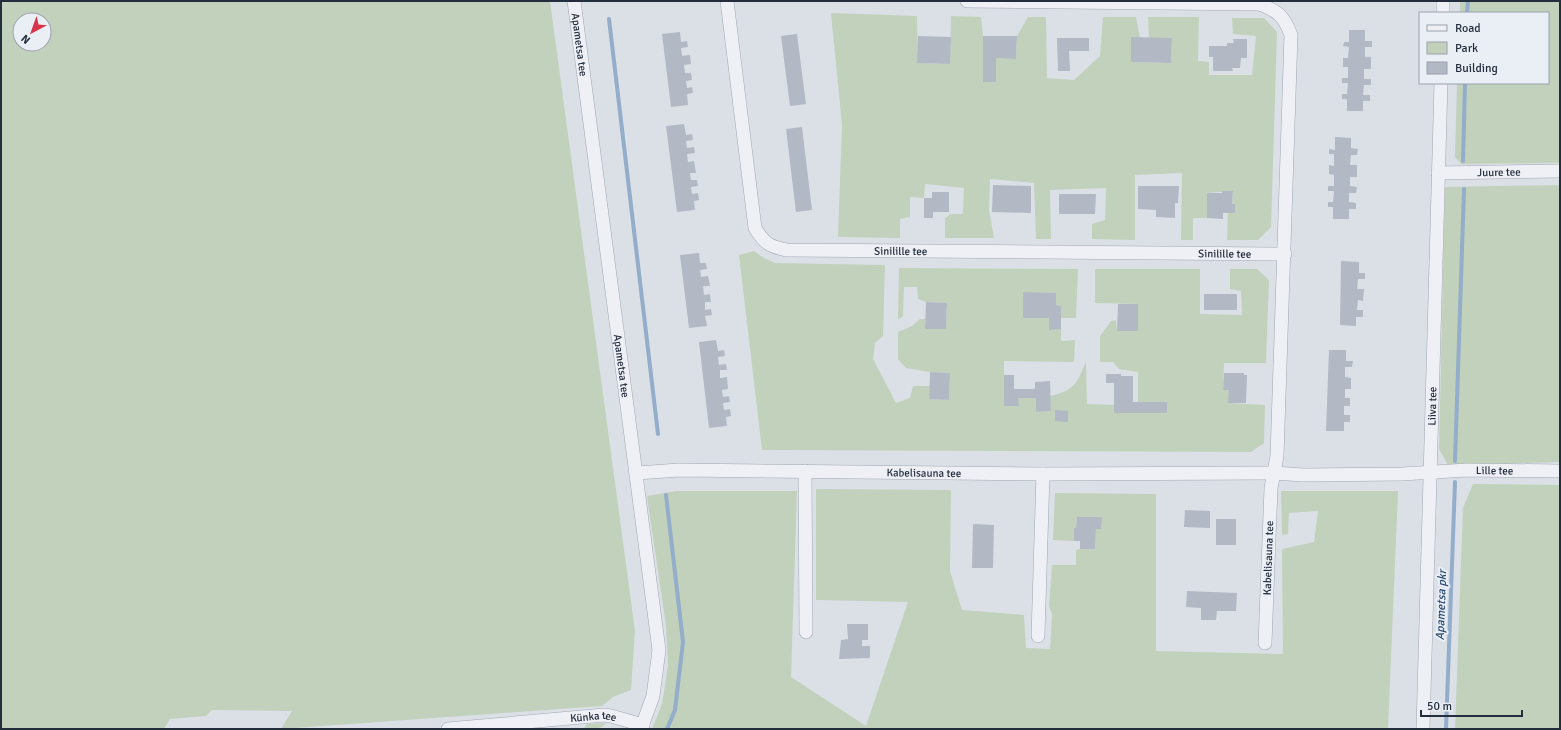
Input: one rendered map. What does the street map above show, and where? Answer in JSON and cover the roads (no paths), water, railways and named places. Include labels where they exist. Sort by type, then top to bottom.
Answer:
[{"type":"street","name":"Apametsa tee","points":[[574,1],[659,650],[654,696],[642,727]]},
{"type":"street","name":"Sinilille tee","points":[[727,1],[755,228],[761,238],[772,247],[787,250],[1285,254]]},
{"type":"street","points":[[967,1],[1259,4],[1270,8],[1286,22],[1291,35],[1285,254],[1277,456],[1274,473]]},
{"type":"street","points":[[1443,1],[1443,12]]},
{"type":"street","name":"Liiva tee","points":[[1423,729],[1441,84]]},
{"type":"street","name":"Juure tee","points":[[1438,173],[1560,171]]},
{"type":"street","name":"Kabelisauna tee","points":[[637,473],[679,470],[898,471],[1042,474],[1430,474]]},
{"type":"street","name":"Lille tee","points":[[1430,474],[1467,470],[1560,471]]},
{"type":"street","points":[[805,471],[806,632]]},
{"type":"street","name":"Kabelisauna tee","points":[[1265,643],[1271,488],[1274,473]]},
{"type":"street","points":[[1038,636],[1042,474]]},
{"type":"street","name":"Künka tee","points":[[448,729],[604,716],[610,716],[642,727]]},
{"type":"waterway","points":[[1467,12],[1468,1]]},
{"type":"waterway","points":[[609,19],[658,434]]},
{"type":"waterway","points":[[1463,161],[1465,84]]},
{"type":"waterway","points":[[1455,461],[1464,189]]},
{"type":"waterway","name":"Apametsa pkr","points":[[1446,729],[1455,482]]},
{"type":"waterway","points":[[666,495],[683,642],[675,710],[667,729]]}]
